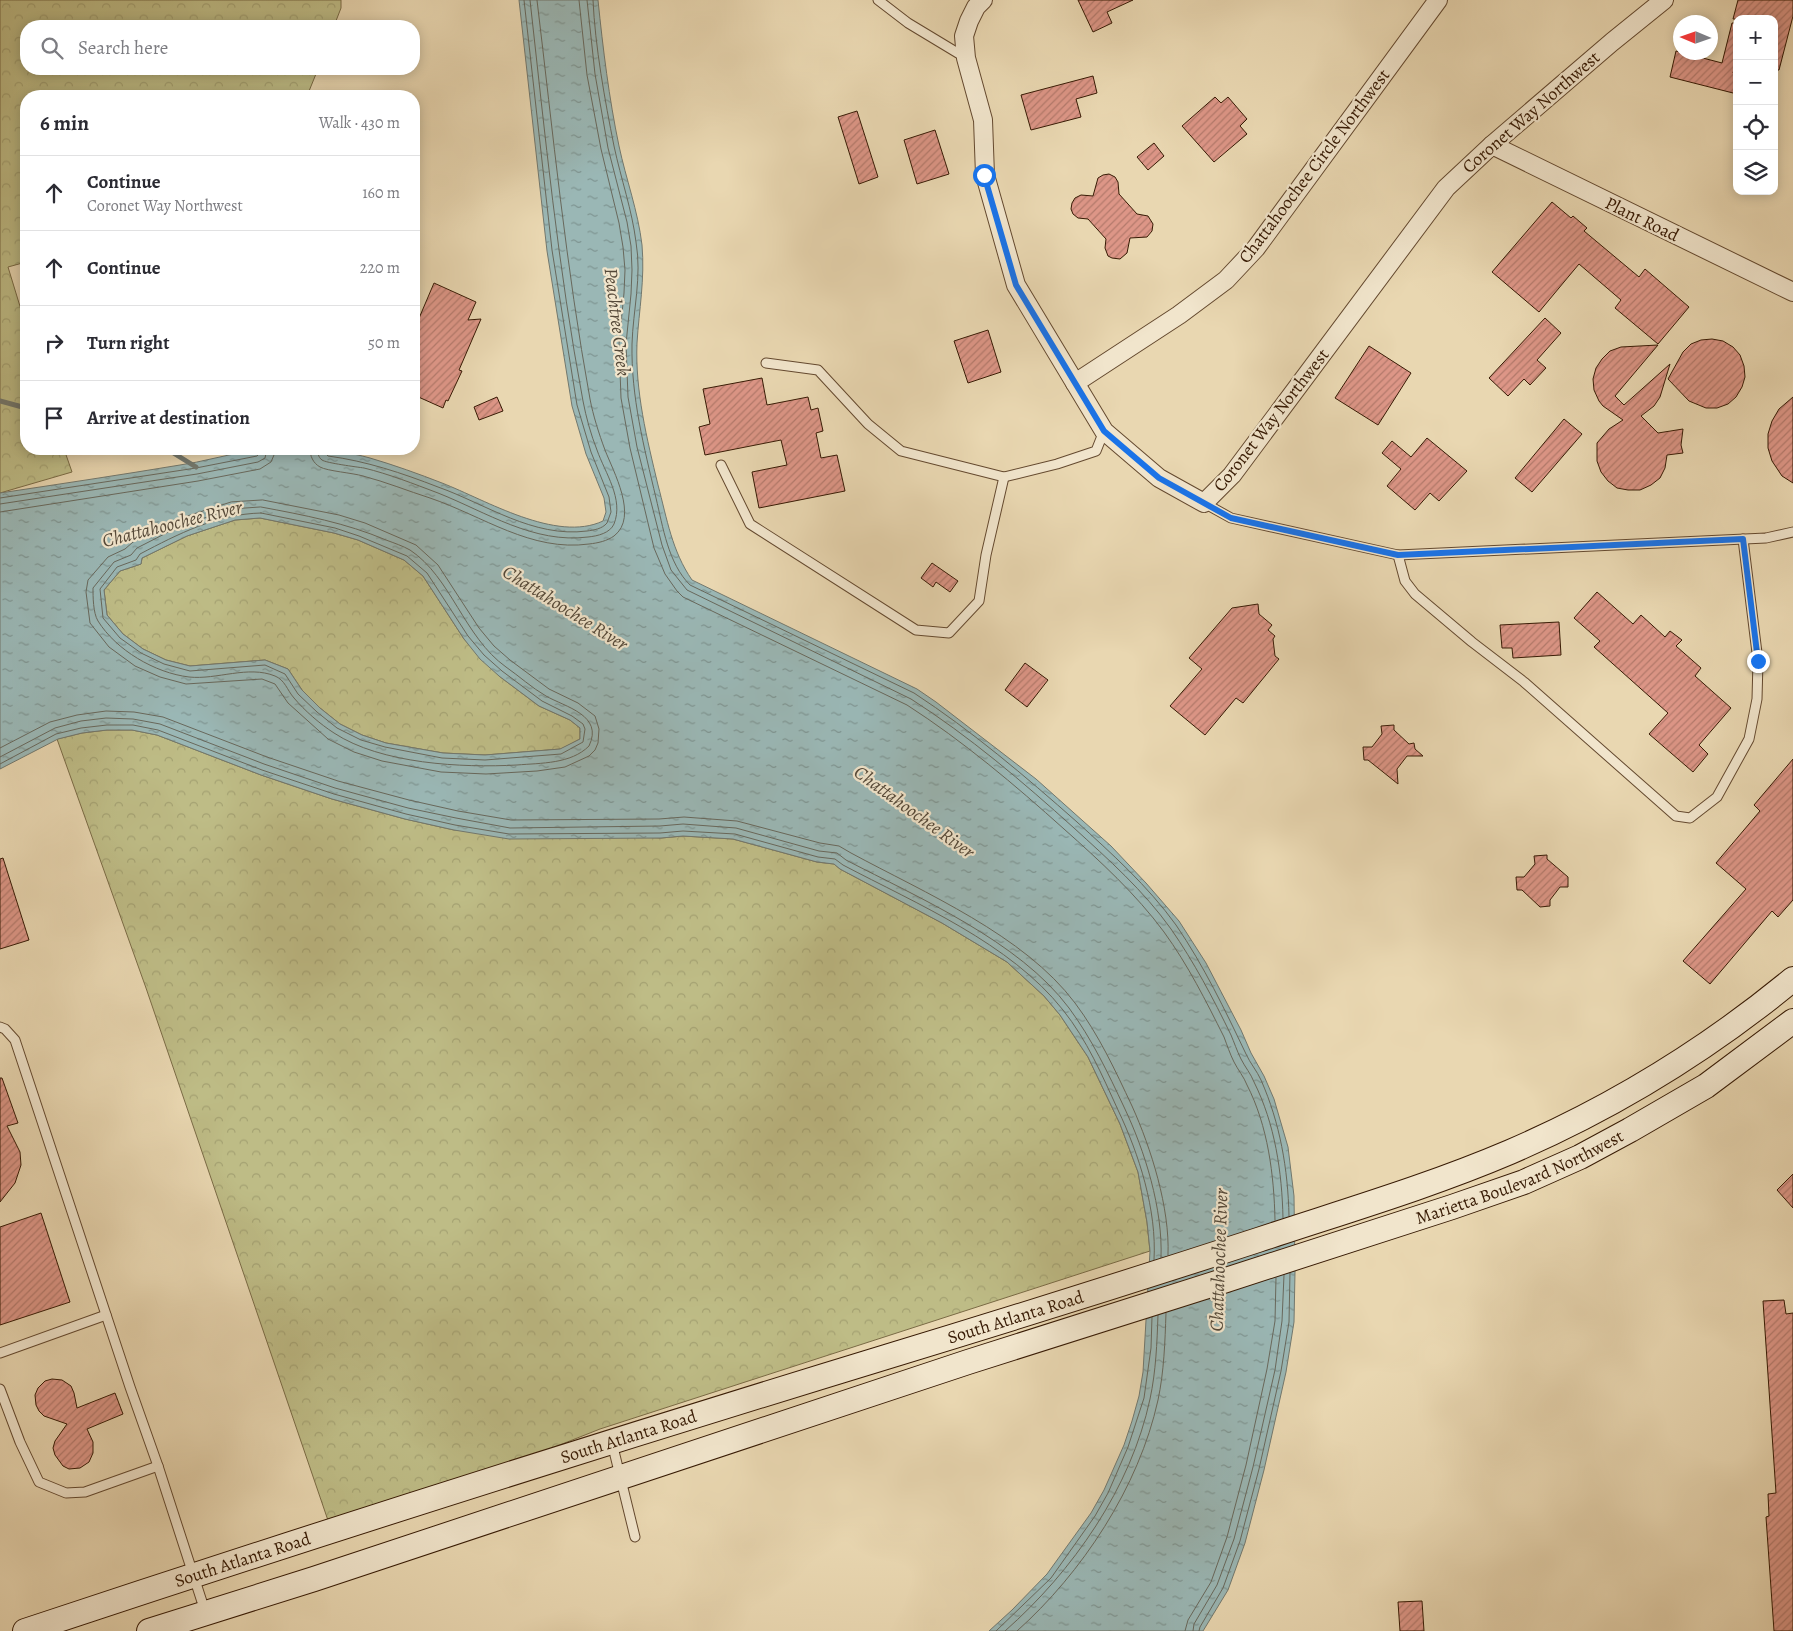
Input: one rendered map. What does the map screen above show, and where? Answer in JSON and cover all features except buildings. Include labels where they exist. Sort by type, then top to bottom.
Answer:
[{"type":"main road","name":"Marietta Boulevard Northwest","points":[[1234,1248],[1454,1174],[1511,1151],[1592,1113],[1645,1083],[1721,1034],[1793,979]]},
{"type":"main road","name":"Marietta Boulevard Northwest","points":[[1220,1282],[1524,1182],[1580,1157],[1706,1086],[1793,1021]]},
{"type":"main road","name":"South Atlanta Road","points":[[25,1631],[194,1575],[612,1442],[1234,1248]]},
{"type":"main road","name":"South Atlanta Road","points":[[149,1631],[620,1478],[968,1362],[1220,1282]]},
{"type":"street","name":"Coronet Way Northwest","points":[[983,0],[976,7],[969,20],[964,36],[966,58],[983,120],[984,175],[1016,285],[1104,431],[1159,478],[1204,503],[1232,474],[1446,188],[1492,145],[1664,0]]},
{"type":"street","name":"Chattahoochee Circle Northwest","points":[[1075,383],[1179,315],[1226,280],[1256,248],[1438,0]]},
{"type":"street","name":"Plant Road","points":[[1492,145],[1793,292]]},
{"type":"lane","points":[[878,0],[908,23],[966,58]]},
{"type":"lane","points":[[766,363],[818,370],[868,424],[901,451],[1004,477],[1058,464],[1096,451],[1104,431]]},
{"type":"lane","points":[[721,465],[750,524],[916,630],[949,633],[979,601],[986,555],[1004,477]]},
{"type":"lane","points":[[1204,503],[1231,518],[1398,555],[1766,538],[1793,532]]},
{"type":"lane","points":[[1398,555],[1405,581],[1416,594],[1472,642],[1524,682],[1676,816],[1690,818],[1717,797],[1749,739],[1757,699],[1758,661],[1743,539]]},
{"type":"lane","points":[[0,1027],[5,1029],[15,1040],[206,1613]]},
{"type":"lane","points":[[0,1353],[106,1315]]},
{"type":"lane","points":[[0,1388],[20,1442],[39,1482],[66,1493],[85,1492],[158,1466]]},
{"type":"lane","points":[[612,1442],[635,1537]]},
{"type":"green space","points":[[0,0],[341,0],[341,8],[336,20],[20,20],[20,75],[316,75],[309,90],[20,90],[20,264],[8,267],[20,306],[20,455],[66,455],[72,472],[0,493]]},
{"type":"green space","points":[[260,518],[334,533],[358,540],[404,560],[423,576],[464,639],[499,676],[539,706],[570,720],[580,728],[580,739],[561,749],[485,755],[443,753],[386,743],[362,735],[340,724],[302,690],[288,669],[265,660],[190,666],[166,660],[143,649],[123,634],[107,615],[104,590],[120,571],[141,564],[142,558],[187,536],[235,520]]},
{"type":"green space","points":[[107,730],[132,730],[157,735],[261,775],[332,799],[454,830],[733,839],[817,862],[834,864],[840,869],[942,923],[1007,962],[1044,996],[1060,1015],[1088,1057],[1120,1124],[1138,1172],[1150,1251],[600,1429],[333,1535],[146,988],[57,739]]},
{"type":"water","points":[[519,0],[598,0],[615,128],[638,220],[642,245],[642,282],[637,343],[640,397],[667,522],[680,558],[692,580],[917,689],[1036,779],[1111,846],[1179,921],[1206,963],[1274,1099],[1288,1147],[1294,1196],[1294,1322],[1286,1372],[1245,1543],[1228,1590],[1203,1631],[989,1631],[1047,1574],[1091,1513],[1104,1490],[1124,1445],[1139,1396],[1143,1372],[1150,1251],[1138,1172],[1120,1124],[1088,1057],[1060,1015],[1044,996],[1007,962],[942,923],[840,869],[834,864],[817,862],[733,839],[683,836],[661,838],[509,839],[454,830],[332,799],[261,775],[157,735],[132,730],[82,733],[58,739],[0,769],[0,493],[188,464],[230,455],[359,455],[442,483],[521,517],[564,527],[584,526],[603,521],[606,512],[604,498],[586,454],[572,406],[547,251]],"holes":[[[260,518],[334,533],[358,540],[404,560],[423,576],[464,639],[480,659],[539,706],[570,720],[580,728],[580,739],[560,749],[485,755],[443,753],[386,743],[362,735],[340,724],[302,690],[288,669],[265,660],[190,666],[166,660],[143,649],[123,634],[107,615],[104,590],[120,571],[141,564],[142,558],[187,536],[235,520]]]},
{"type":"waterway","points":[[0,401],[20,406]]},
{"type":"waterway","points":[[177,455],[196,467]]},
{"type":"route","points":[[984,175],[1016,285],[1104,431],[1159,478],[1231,518],[1398,555],[1743,539],[1758,661]]},
{"type":"water label","name":"Peachtree Creek","points":[[617,322]]},
{"type":"water label","name":"Chattahoochee River","points":[[172,524]]},
{"type":"water label","name":"Chattahoochee River","points":[[565,608]]},
{"type":"water label","name":"Chattahoochee River","points":[[914,812]]},
{"type":"water label","name":"Chattahoochee River","points":[[1219,1260]]}]
